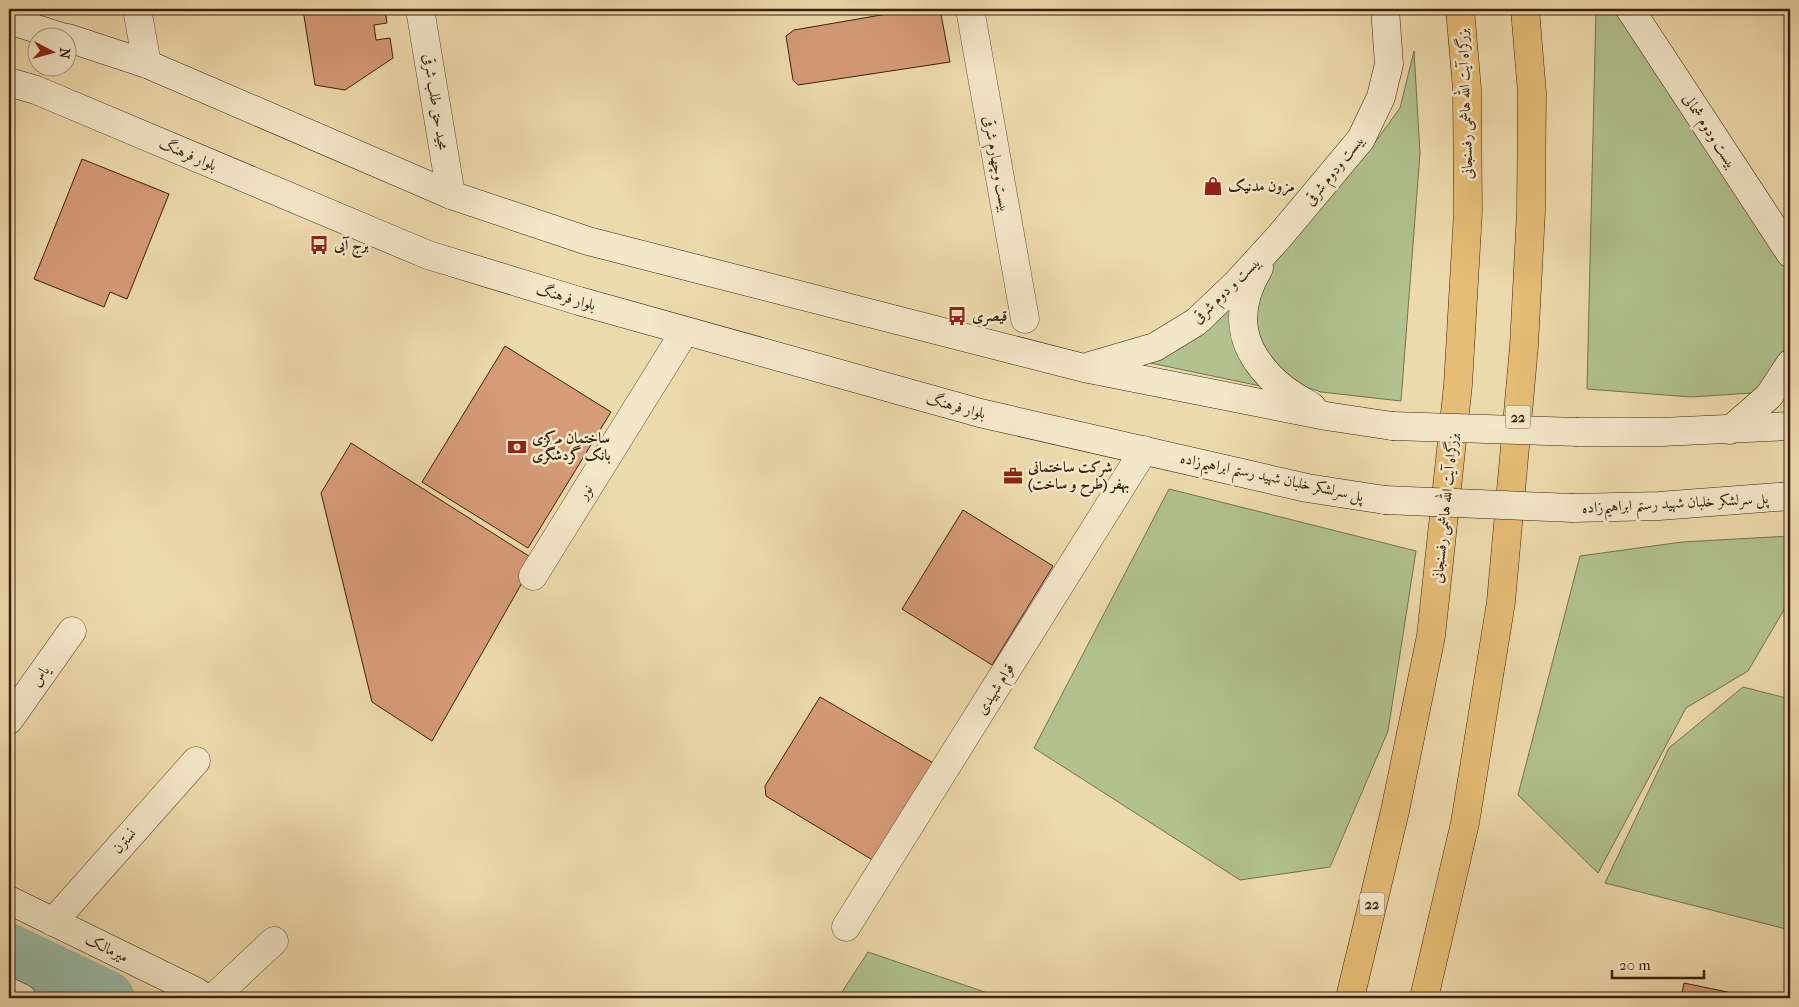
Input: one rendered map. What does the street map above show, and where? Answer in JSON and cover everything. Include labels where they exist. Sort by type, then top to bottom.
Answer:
[{"type":"highway","name":"بزرگراه آیت الله هاشمی رفسنجانی","points":[[1350,998],[1395,811],[1431,636],[1458,385],[1468,212],[1467,88],[1460,9]]},
{"type":"highway","name":"22","points":[[1424,998],[1465,823],[1501,602],[1524,346],[1531,211],[1532,113],[1525,9]]},
{"type":"main road","points":[[137,9],[147,64]]},
{"type":"main road","name":"مجید حق طلب شرقی","points":[[420,9],[451,195]]},
{"type":"main road","name":"بیست وچهارم شرقی","points":[[970,9],[1025,319]]},
{"type":"main road","name":"بیست ودوم شرقی","points":[[1279,237],[1360,139],[1381,98],[1389,64],[1385,9]]},
{"type":"main road","name":"بیست ودوم شمالی","points":[[1630,9],[1790,253]]},
{"type":"main road","points":[[9,20],[34,28]]},
{"type":"main road","points":[[78,42],[147,64],[451,195],[588,241],[1084,368],[1326,416],[1392,426],[1578,432],[1661,432],[1790,426]]},
{"type":"main road","name":"بلوار فرهنگ","points":[[9,82],[36,90],[428,255],[980,414],[1144,450]]},
{"type":"main road","points":[[1279,237],[1248,289],[1243,315],[1245,340],[1256,362],[1276,382],[1326,416]]},
{"type":"main road","name":"بیست و دوم شرقی","points":[[1084,368],[1155,347],[1196,322],[1236,284],[1279,237]]},
{"type":"main road","name":"نور","points":[[532,576],[685,330]]},
{"type":"main road","points":[[1730,430],[1769,396],[1790,364]]},
{"type":"main road","name":"پل سرلشکر خلبان شهید رستم ابراهیم‌زاده","points":[[1144,450],[1307,488],[1385,500],[1573,508],[1659,506],[1790,496]]},
{"type":"main road","name":"قوام شهیدی","points":[[846,927],[1144,450]]},
{"type":"main road","name":"یاس","points":[[9,720],[72,631]]},
{"type":"main road","name":"نسترن","points":[[53,922],[196,761]]},
{"type":"main road","name":"میرمالک","points":[[9,900],[195,991],[205,998]]},
{"type":"main road","points":[[213,998],[274,941]]},
{"type":"main road","points":[[9,992],[22,998]]},
{"type":"green space","points":[[1596,9],[1616,9],[1747,205],[1787,259],[1790,274],[1790,330],[1777,370],[1752,393],[1691,397],[1587,389]]},
{"type":"green space","points":[[1414,51],[1420,153],[1401,401],[1321,392],[1297,384],[1265,354],[1256,327],[1256,302],[1267,271],[1368,152],[1400,108]]},
{"type":"green space","points":[[1239,292],[1270,388],[1136,360]]},
{"type":"green space","points":[[1169,489],[1416,551],[1388,731],[1330,867],[1240,880],[1034,748]]},
{"type":"green space","points":[[1790,536],[1790,603],[1788,603],[1748,671],[1686,708],[1598,873],[1518,795],[1580,556],[1682,542]]},
{"type":"green space","points":[[1743,687],[1790,699],[1790,930],[1605,883],[1669,748]]},
{"type":"green space","points":[[868,952],[1002,998],[838,998]]},
{"type":"building","points":[[385,9],[387,23],[374,25],[376,40],[390,38],[393,58],[345,90],[315,85],[303,10]]},
{"type":"building","points":[[916,9],[940,9],[950,62],[798,85],[793,80],[786,36],[794,30]]},
{"type":"building","points":[[82,159],[169,194],[127,299],[110,292],[104,307],[34,279]]},
{"type":"building","name":"ساختمان مرکزی بانک گردشگری","points":[[505,346],[611,412],[528,548],[422,482]]},
{"type":"building","points":[[351,443],[535,560],[432,741],[372,702],[321,493]]},
{"type":"building","points":[[963,510],[1053,566],[992,665],[902,609]]},
{"type":"building","points":[[820,697],[935,764],[876,862],[766,796],[765,786]]},
{"type":"building","points":[[1684,983],[1756,998],[1681,998]]},
{"type":"waterway","points":[[9,951],[107,998]]},
{"type":"place","name":"مزون مدنیک","points":[[1213,186]]},
{"type":"place","name":"برج آبی","points":[[319,245]]},
{"type":"place","name":"قیصری","points":[[957,316]]},
{"type":"place","name":"ساختمان مرکزی بانک گردشگری","points":[[517,447]]},
{"type":"place","name":"شرکت ساختمانی بهفر (طرح و ساخت)","points":[[1013,476]]}]
